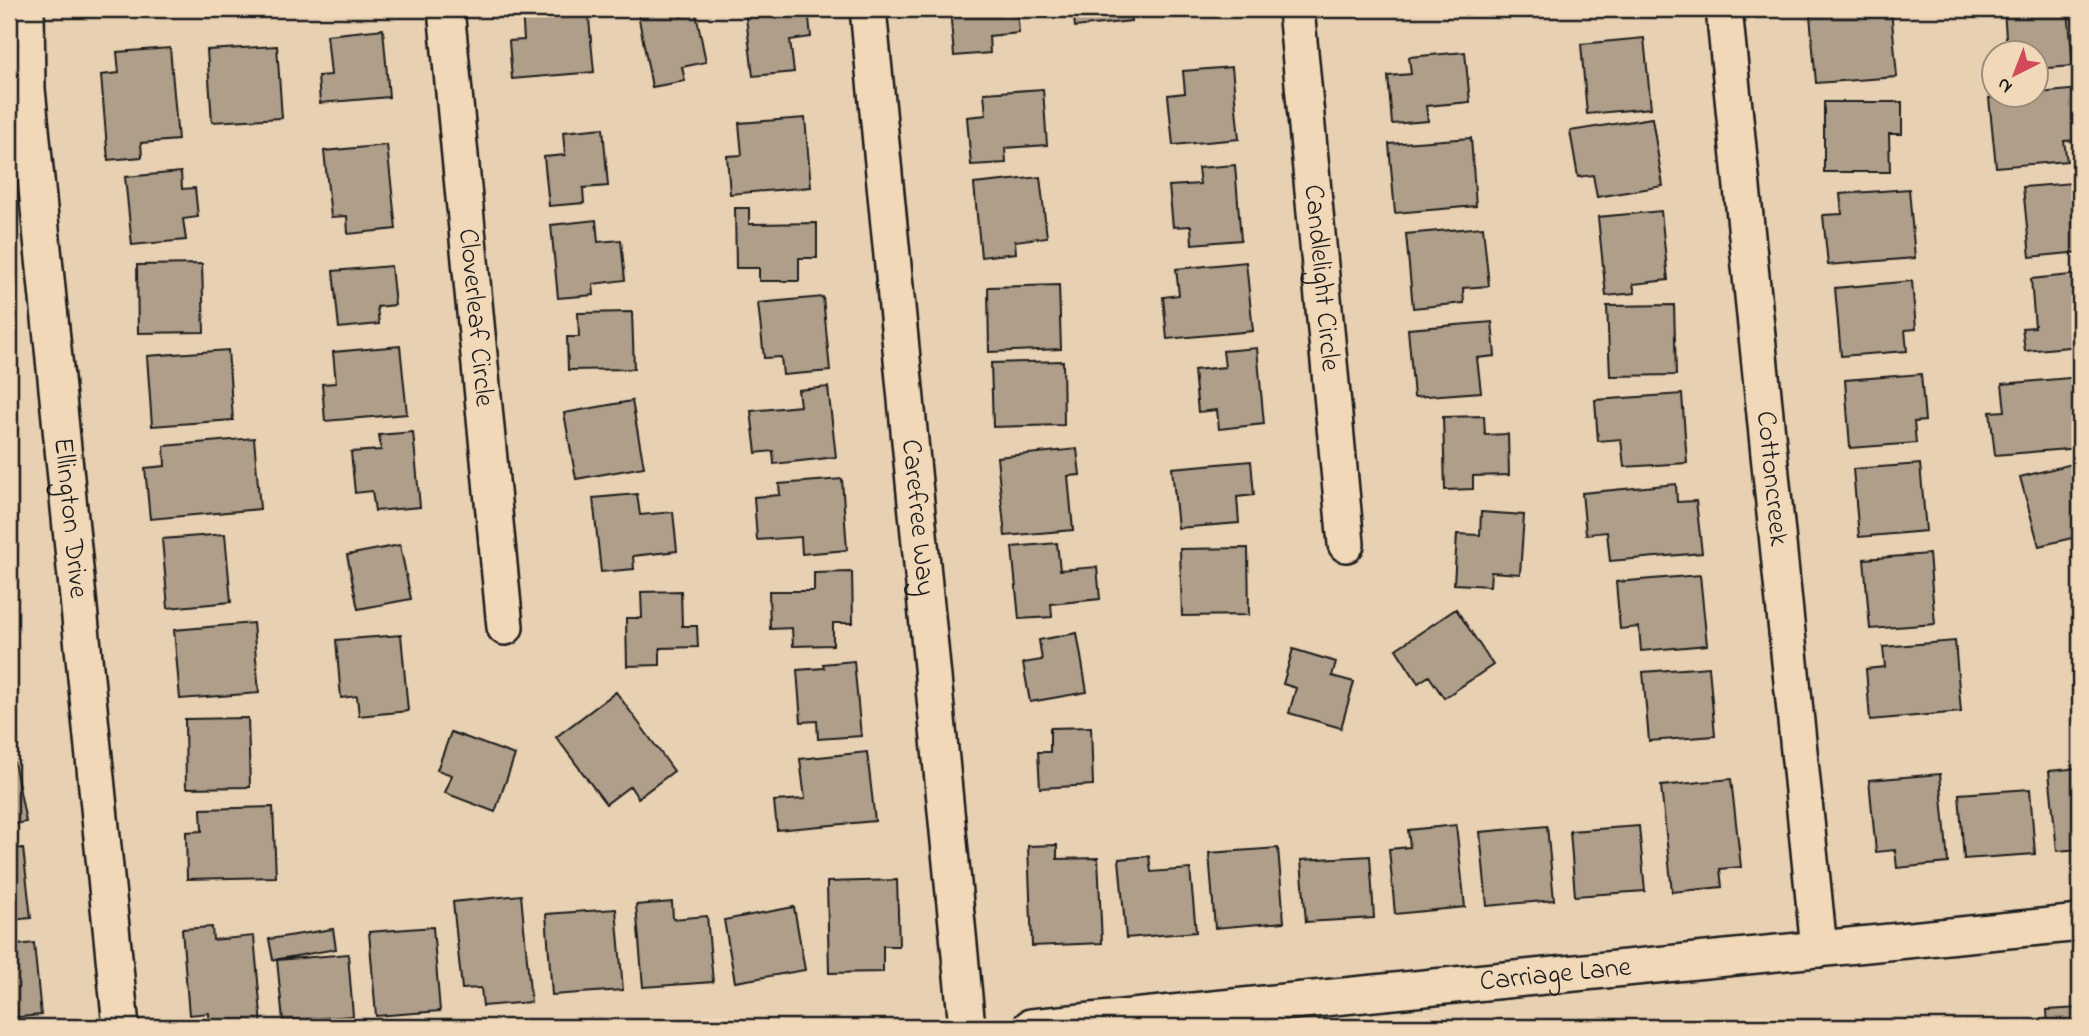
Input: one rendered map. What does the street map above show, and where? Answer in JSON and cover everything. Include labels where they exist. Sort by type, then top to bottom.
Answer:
[{"type":"street","name":"Ellington Drive","points":[[26,9],[27,89],[121,1027]]},
{"type":"street","name":"Cloverleaf Circle","points":[[446,9],[505,627]]},
{"type":"street","name":"Carefree Way","points":[[868,9],[967,1027]]},
{"type":"street","name":"Candlelight Circle","points":[[1296,9],[1346,544]]},
{"type":"street","name":"Cottoncreek","points":[[1724,9],[1819,949]]},
{"type":"street","name":"Carriage Lane","points":[[1031,1027],[2080,923]]},
{"type":"building","points":[[522,9],[588,9],[594,72],[512,79],[509,41],[524,40]]},
{"type":"building","points":[[637,9],[678,9],[680,16],[696,13],[706,62],[682,67],[685,81],[652,87]]},
{"type":"building","points":[[745,9],[808,9],[811,37],[790,40],[794,72],[753,76]]},
{"type":"building","points":[[950,9],[1017,9],[1019,33],[989,36],[990,53],[954,56]]},
{"type":"building","points":[[1073,9],[1130,9],[1131,21],[1075,27]]},
{"type":"building","points":[[1170,9],[1212,9],[1212,15],[1171,17]]},
{"type":"building","points":[[1891,9],[1897,77],[1816,83],[1810,15]]},
{"type":"building","points":[[2004,9],[2068,9],[2073,66],[2050,68],[2050,38],[2006,38]]},
{"type":"building","points":[[383,29],[389,97],[320,103],[318,76],[331,75],[327,35]]},
{"type":"building","points":[[1644,38],[1651,108],[1587,114],[1581,44]]},
{"type":"building","points":[[277,46],[282,118],[212,122],[207,50]]},
{"type":"building","points":[[170,48],[178,140],[141,143],[142,157],[108,160],[101,75],[119,73],[117,52]]},
{"type":"building","points":[[1465,52],[1470,102],[1426,106],[1428,121],[1392,124],[1388,76],[1411,74],[1409,57]]},
{"type":"building","points":[[1232,67],[1239,139],[1173,145],[1168,95],[1185,93],[1183,71]]},
{"type":"building","points":[[1043,89],[1047,145],[1005,148],[1006,163],[971,165],[967,117],[986,115],[984,93]]},
{"type":"building","points":[[2079,89],[2080,140],[2064,141],[2067,161],[1996,167],[1990,108],[2050,108],[2050,92]]},
{"type":"building","points":[[1824,102],[1902,102],[1902,134],[1889,134],[1890,172],[1824,172]]},
{"type":"building","points":[[805,118],[811,187],[730,194],[727,156],[742,155],[739,123]]},
{"type":"building","points":[[1652,118],[1663,186],[1597,197],[1593,175],[1578,177],[1570,131]]},
{"type":"building","points":[[603,128],[608,186],[583,188],[584,203],[549,206],[544,157],[565,155],[563,132]]},
{"type":"building","points":[[1471,138],[1476,206],[1395,213],[1389,144]]},
{"type":"building","points":[[387,145],[396,229],[348,234],[347,216],[331,217],[324,151]]},
{"type":"building","points":[[1235,165],[1241,240],[1192,244],[1191,226],[1173,227],[1169,186],[1200,184],[1198,168]]},
{"type":"building","points":[[181,172],[182,189],[195,188],[198,217],[183,219],[186,240],[132,245],[125,177]]},
{"type":"building","points":[[1040,177],[1047,237],[1015,241],[1016,253],[981,257],[974,184]]},
{"type":"building","points":[[2072,183],[2075,208],[2080,208],[2080,252],[2030,257],[2023,187]]},
{"type":"building","points":[[1909,189],[1915,258],[1828,265],[1823,215],[1842,214],[1840,194]]},
{"type":"building","points":[[735,208],[749,208],[749,224],[817,223],[817,258],[799,258],[799,281],[759,281],[759,268],[736,268]]},
{"type":"building","points":[[1661,211],[1668,280],[1633,284],[1635,293],[1606,296],[1598,217]]},
{"type":"building","points":[[596,220],[598,242],[621,240],[625,280],[593,284],[594,295],[558,298],[551,225]]},
{"type":"building","points":[[1483,227],[1489,286],[1463,288],[1464,303],[1413,308],[1406,234]]},
{"type":"building","points":[[1246,262],[1253,331],[1167,339],[1163,297],[1179,295],[1176,269]]},
{"type":"building","points":[[202,264],[204,332],[138,333],[137,265]]},
{"type":"building","points":[[391,266],[395,305],[377,307],[379,324],[339,328],[333,271]]},
{"type":"building","points":[[2080,274],[2080,346],[2025,351],[2022,328],[2035,327],[2031,279]]},
{"type":"building","points":[[1912,281],[1916,329],[1905,330],[1907,351],[1841,356],[1835,288]]},
{"type":"building","points":[[1059,285],[1061,349],[989,352],[988,287]]},
{"type":"building","points":[[823,297],[830,371],[783,375],[781,357],[764,358],[758,303]]},
{"type":"building","points":[[1674,305],[1676,375],[1610,376],[1607,306]]},
{"type":"building","points":[[632,312],[634,369],[568,370],[567,337],[579,337],[578,313]]},
{"type":"building","points":[[1492,322],[1495,356],[1477,358],[1481,392],[1414,397],[1408,329]]},
{"type":"building","points":[[400,346],[407,414],[325,421],[322,384],[336,383],[333,352]]},
{"type":"building","points":[[1257,348],[1264,424],[1219,429],[1217,410],[1198,412],[1194,370],[1225,367],[1223,351]]},
{"type":"building","points":[[228,350],[233,420],[152,426],[147,356]]},
{"type":"building","points":[[1063,361],[1064,425],[993,427],[991,363]]},
{"type":"building","points":[[1921,374],[1925,421],[1914,422],[1916,443],[1850,448],[1845,380]]},
{"type":"building","points":[[2080,377],[2080,448],[1995,455],[1990,412],[2005,411],[2002,384]]},
{"type":"building","points":[[828,387],[836,457],[774,464],[773,451],[756,453],[751,411],[800,406],[798,390]]},
{"type":"building","points":[[1682,394],[1687,463],[1624,467],[1621,439],[1598,441],[1595,400]]},
{"type":"building","points":[[632,401],[644,467],[576,479],[564,413]]},
{"type":"building","points":[[1484,416],[1485,435],[1508,434],[1509,475],[1473,476],[1473,489],[1445,490],[1443,417]]},
{"type":"building","points":[[413,432],[420,507],[375,511],[372,491],[355,493],[351,452],[381,450],[379,435]]},
{"type":"building","points":[[254,438],[260,509],[150,519],[145,468],[165,466],[164,446]]},
{"type":"building","points":[[1077,449],[1080,475],[1068,476],[1073,530],[1005,536],[997,457]]},
{"type":"building","points":[[1251,461],[1254,495],[1237,497],[1239,523],[1178,528],[1172,468]]},
{"type":"building","points":[[2080,462],[2080,536],[2039,546],[2020,477]]},
{"type":"building","points":[[1920,464],[1926,531],[1859,537],[1853,469]]},
{"type":"building","points":[[842,479],[847,550],[802,554],[801,537],[757,540],[754,497],[780,495],[779,484]]},
{"type":"building","points":[[1676,484],[1677,502],[1696,501],[1702,553],[1610,561],[1607,532],[1586,534],[1582,493]]},
{"type":"building","points":[[637,494],[640,515],[673,512],[677,551],[633,556],[634,569],[601,572],[593,498]]},
{"type":"building","points":[[1481,512],[1524,515],[1520,574],[1491,572],[1490,586],[1454,584],[1457,534],[1480,535]]},
{"type":"building","points":[[225,534],[231,602],[168,608],[162,539]]},
{"type":"building","points":[[1057,543],[1060,570],[1097,567],[1100,599],[1051,604],[1052,617],[1019,619],[1012,547]]},
{"type":"building","points":[[400,545],[411,599],[358,609],[347,555]]},
{"type":"building","points":[[1248,548],[1249,615],[1182,616],[1180,549]]},
{"type":"building","points":[[1929,554],[1935,624],[1870,629],[1864,559]]},
{"type":"building","points":[[852,572],[853,623],[833,623],[833,645],[793,646],[792,628],[770,629],[769,591],[814,591],[814,573]]},
{"type":"building","points":[[1700,575],[1707,645],[1641,651],[1639,627],[1620,629],[1616,582]]},
{"type":"building","points":[[681,591],[682,626],[697,626],[698,647],[660,648],[660,665],[627,666],[626,618],[642,618],[641,592]]},
{"type":"building","points":[[1456,609],[1493,665],[1444,698],[1429,676],[1418,683],[1396,649]]},
{"type":"building","points":[[253,623],[259,693],[180,699],[174,630]]},
{"type":"building","points":[[1077,633],[1087,692],[1030,702],[1023,663],[1042,660],[1039,640]]},
{"type":"building","points":[[401,635],[408,711],[359,716],[357,696],[341,698],[336,640]]},
{"type":"building","points":[[1955,641],[1961,712],[1870,720],[1866,669],[1885,667],[1883,647]]},
{"type":"building","points":[[1293,649],[1336,662],[1332,676],[1354,682],[1341,728],[1289,713],[1296,688],[1283,684]]},
{"type":"building","points":[[854,661],[861,736],[818,739],[817,721],[801,722],[797,670],[824,668],[823,664]]},
{"type":"building","points":[[1709,667],[1715,736],[1649,741],[1643,672]]},
{"type":"building","points":[[9,674],[15,730],[9,730]]},
{"type":"building","points":[[616,692],[674,771],[638,798],[630,786],[606,804],[556,737]]},
{"type":"building","points":[[248,718],[250,787],[186,788],[185,719]]},
{"type":"building","points":[[1091,727],[1093,785],[1040,788],[1038,752],[1050,752],[1050,728]]},
{"type":"building","points":[[451,732],[515,755],[495,812],[445,793],[452,775],[437,770]]},
{"type":"building","points":[[9,751],[12,751],[26,822],[9,825]]},
{"type":"building","points":[[867,752],[875,821],[777,830],[774,801],[805,799],[800,759]]},
{"type":"building","points":[[2080,768],[2080,849],[2057,851],[2049,771]]},
{"type":"building","points":[[1940,774],[1948,863],[1897,868],[1895,850],[1876,852],[1869,780]]},
{"type":"building","points":[[1731,779],[1741,867],[1720,869],[1722,887],[1672,892],[1661,786]]},
{"type":"building","points":[[2030,789],[2035,854],[1964,859],[1959,794]]},
{"type":"building","points":[[273,807],[276,877],[187,879],[186,832],[202,831],[201,809]]},
{"type":"building","points":[[1456,825],[1465,907],[1395,914],[1389,849],[1410,847],[1408,830]]},
{"type":"building","points":[[1547,826],[1554,900],[1487,906],[1480,832]]},
{"type":"building","points":[[1639,826],[1645,891],[1575,896],[1570,831]]},
{"type":"building","points":[[1057,845],[1057,859],[1098,858],[1102,943],[1032,946],[1028,846]]},
{"type":"building","points":[[23,848],[31,918],[9,920],[9,849]]},
{"type":"building","points":[[1278,848],[1284,922],[1215,928],[1209,853]]},
{"type":"building","points":[[1149,856],[1151,872],[1190,869],[1196,932],[1126,938],[1119,859]]},
{"type":"building","points":[[1370,856],[1374,918],[1306,922],[1301,860]]},
{"type":"building","points":[[897,880],[899,946],[883,946],[883,972],[829,973],[827,882]]},
{"type":"building","points":[[521,895],[531,1002],[483,1006],[481,988],[462,989],[453,902]]},
{"type":"building","points":[[672,902],[673,919],[707,916],[713,982],[643,987],[636,905]]},
{"type":"building","points":[[794,907],[805,970],[735,982],[724,920]]},
{"type":"building","points":[[616,909],[623,990],[552,995],[546,914]]},
{"type":"building","points":[[212,927],[213,940],[254,936],[262,1026],[210,1027],[209,1013],[189,1015],[182,929]]},
{"type":"building","points":[[433,927],[440,1011],[376,1016],[369,932]]},
{"type":"building","points":[[333,929],[336,949],[273,960],[269,939]]},
{"type":"building","points":[[34,943],[41,1015],[9,1018],[9,946]]},
{"type":"building","points":[[348,954],[353,1016],[283,1021],[277,960]]},
{"type":"building","points":[[2080,1008],[2080,1027],[2048,1027],[2047,1010]]}]
